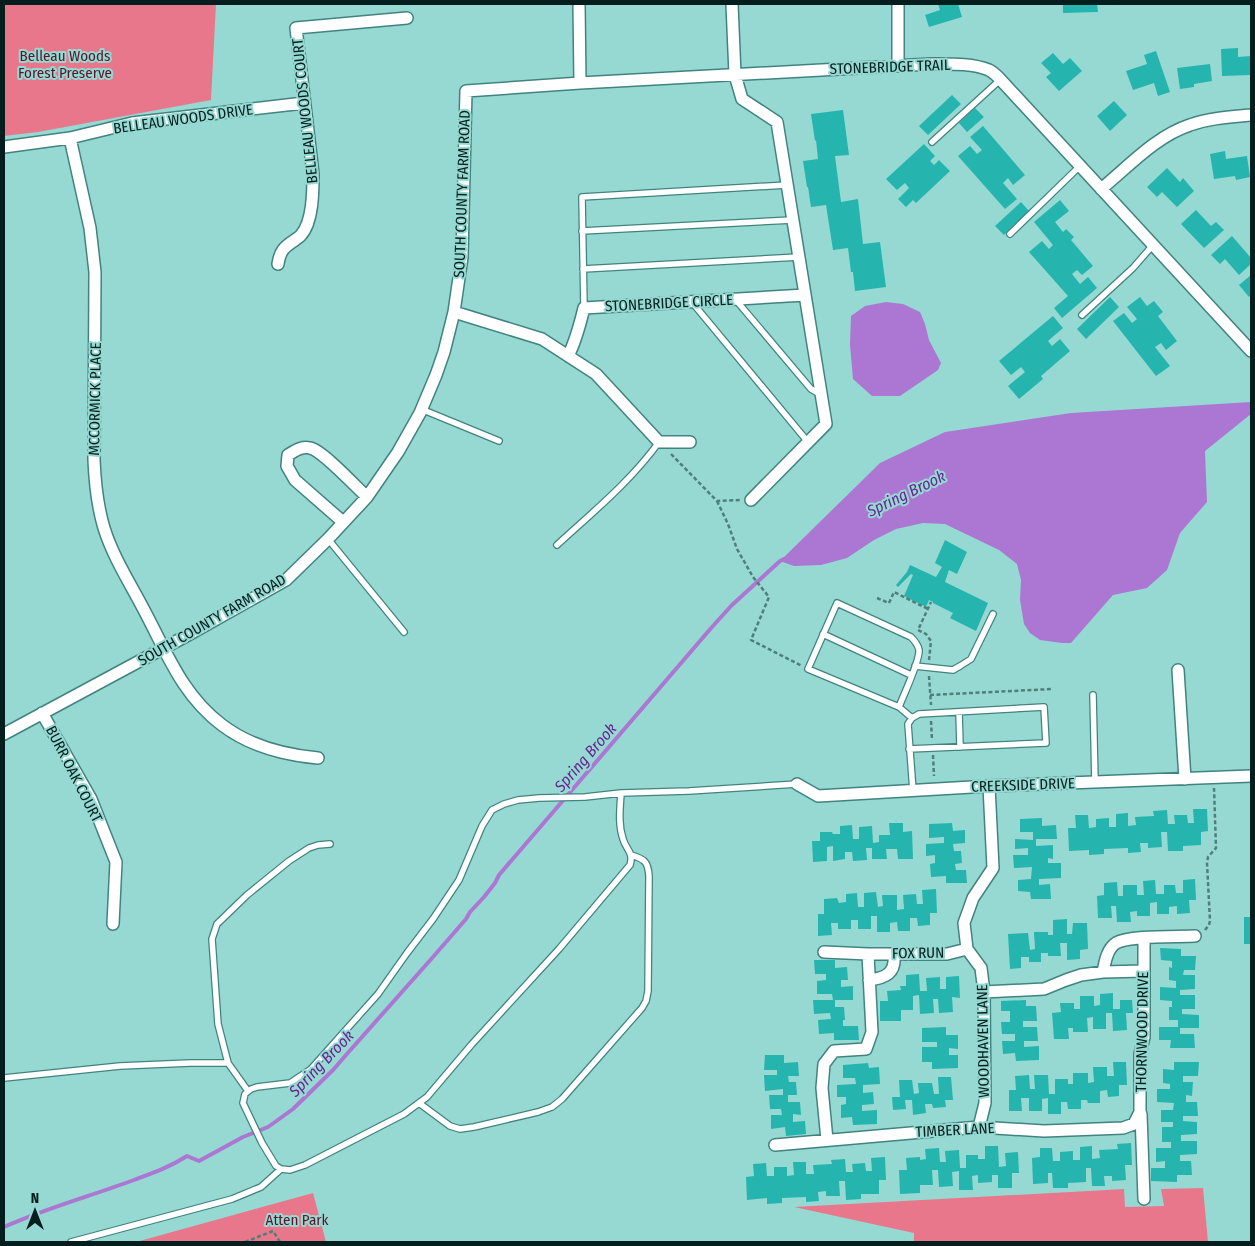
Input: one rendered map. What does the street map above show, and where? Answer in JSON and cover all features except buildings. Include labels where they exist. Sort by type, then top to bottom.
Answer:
[{"type":"street","points":[[579,4],[580,83]]},
{"type":"street","points":[[732,4],[735,75],[742,99],[776,122],[826,424],[751,500]]},
{"type":"street","points":[[898,4],[898,65]]},
{"type":"street","name":"BELLEAU WOODS COURT","points":[[278,264],[285,246],[302,235],[312,205],[312,174],[296,28],[407,18]]},
{"type":"street","name":"STONEBRIDGE TRAIL","points":[[466,91],[898,65],[947,64],[970,66],[991,71],[1251,351]]},
{"type":"street","name":"SOUTH COUNTY FARM ROAD","points":[[4,734],[286,580],[367,497],[398,452],[422,409],[441,360],[454,312],[462,257],[466,91]]},
{"type":"street","name":"BELLEAU WOODS DRIVE","points":[[4,147],[70,138],[132,123],[304,103]]},
{"type":"street","points":[[1101,189],[1152,146],[1180,129],[1212,119],[1251,115]]},
{"type":"street","name":"MCCORMICK PLACE","points":[[70,138],[90,228],[96,272],[94,460],[96,495],[109,541],[176,672],[188,692],[204,710],[222,725],[258,746],[280,753],[318,758]]},
{"type":"street","name":"STONEBRIDGE CIRCLE","points":[[568,356],[581,322],[584,308],[805,295]]},
{"type":"street","points":[[454,312],[542,339],[596,374],[659,442],[690,442]]},
{"type":"street","points":[[343,522],[295,480],[287,466],[288,455],[298,448],[311,448],[329,461],[367,497]]},
{"type":"street","points":[[1178,670],[1185,779]]},
{"type":"street","name":"BURR OAK COURT","points":[[42,713],[91,799],[116,862],[113,924]]},
{"type":"street","name":"CREEKSIDE DRIVE","points":[[797,784],[818,796],[989,786],[1251,776]]},
{"type":"street","name":"WOODHAVEN LANE","points":[[979,1127],[985,1103],[984,992],[981,968],[967,949],[964,923],[973,898],[993,868],[989,786]]},
{"type":"street","points":[[1103,972],[1107,955],[1115,944],[1129,939],[1195,936]]},
{"type":"street","name":"THORNWOOD DRIVE","points":[[1128,1126],[1140,1112],[1140,1054],[1144,1038],[1144,938]]},
{"type":"street","name":"FOX RUN","points":[[824,952],[947,954],[967,949]]},
{"type":"street","points":[[827,1140],[822,1088],[824,1064],[834,1051],[866,1049],[872,1032],[868,954]]},
{"type":"street","points":[[869,980],[881,979],[889,974],[895,960],[894,954]]},
{"type":"street","points":[[984,992],[1044,989],[1081,975],[1103,972],[1143,971]]},
{"type":"street","points":[[1140,1112],[1144,1199]]},
{"type":"street","points":[[1128,1126],[1142,1140]]},
{"type":"street","name":"TIMBER LANE","points":[[775,1145],[979,1127],[1044,1131],[1128,1126]]},
{"type":"lane","points":[[932,142],[1000,80]]},
{"type":"lane","points":[[1010,234],[1080,166]]},
{"type":"lane","points":[[584,308],[582,197],[787,185]]},
{"type":"lane","points":[[582,231],[793,220]]},
{"type":"lane","points":[[1082,315],[1133,268],[1153,245]]},
{"type":"lane","points":[[583,269],[799,257]]},
{"type":"lane","points":[[735,299],[811,389],[822,394]]},
{"type":"lane","points":[[691,301],[808,442]]},
{"type":"lane","points":[[422,409],[499,441]]},
{"type":"lane","points":[[557,545],[634,474],[659,442]]},
{"type":"lane","points":[[328,539],[404,632]]},
{"type":"lane","points":[[899,707],[915,666],[918,650],[915,641],[911,637],[837,603],[808,669],[899,707],[912,718]]},
{"type":"lane","points":[[915,666],[952,670],[971,659],[993,614]]},
{"type":"lane","points":[[823,634],[912,675]]},
{"type":"lane","points":[[1093,695],[1095,782]]},
{"type":"lane","points":[[909,749],[1046,743],[1044,707],[919,714],[912,718],[908,724],[909,749],[913,791]]},
{"type":"lane","points":[[958,712],[960,747]]},
{"type":"lane","points":[[621,794],[619,825],[623,841],[631,855],[630,865],[560,949],[472,1044],[427,1097],[397,1118],[305,1165],[290,1170],[281,1169],[276,1166],[262,1143],[243,1103],[245,1094],[257,1087],[290,1083],[311,1069],[378,994],[459,880],[482,826],[492,810],[518,800],[585,797],[621,794],[797,784]]},
{"type":"lane","points":[[248,1091],[228,1064],[218,1024],[212,939],[217,924],[247,896],[309,848],[330,844]]},
{"type":"lane","points":[[419,1103],[450,1126],[460,1129],[538,1112],[552,1107],[562,1099],[642,1008],[648,991],[649,876],[646,862],[631,855]]},
{"type":"lane","points":[[4,1078],[120,1066],[190,1063],[228,1064]]},
{"type":"lane","points":[[75,1242],[232,1199],[261,1187],[281,1169]]},
{"type":"path","points":[[659,442],[717,501],[737,549],[753,577],[770,597],[751,640],[808,669]]},
{"type":"path","points":[[717,501],[751,500]]},
{"type":"path","points":[[878,598],[888,603],[894,592],[928,609]]},
{"type":"path","points":[[928,668],[931,641],[926,634],[918,630],[931,602]]},
{"type":"path","points":[[930,695],[1053,689]]},
{"type":"path","points":[[1195,936],[1208,927],[1210,921],[1207,863],[1208,857],[1216,848],[1213,778]]},
{"type":"path","points":[[245,1242],[273,1231],[280,1242]]},
{"type":"green space","name":"Belleau Woods Forest Preserve","points":[[4,4],[216,4],[211,100],[38,132],[4,136]]},
{"type":"green space","points":[[1203,1188],[1208,1242],[914,1242],[914,1233],[794,1207],[1124,1189],[1125,1207],[1164,1206],[1161,1189]]},
{"type":"green space","name":"Atten Park","points":[[313,1193],[326,1242],[136,1242]]},
{"type":"water","points":[[886,302],[903,304],[920,312],[929,340],[941,363],[938,370],[900,396],[872,396],[853,379],[850,345],[851,316],[865,306]]},
{"type":"water","points":[[1251,402],[1251,414],[1205,451],[1207,502],[1180,533],[1167,570],[1147,588],[1113,595],[1071,643],[1040,640],[1030,633],[1024,624],[1020,600],[1021,580],[1017,564],[999,550],[945,524],[923,523],[896,529],[874,540],[847,558],[821,565],[794,566],[780,561],[880,463],[945,432],[1071,413]]},
{"type":"waterway","name":"Spring Brook","points":[[4,1227],[148,1175],[168,1167],[187,1156],[199,1161],[243,1137],[268,1127],[293,1109],[333,1070],[433,957],[484,897],[499,875],[712,627],[732,605],[784,559]]}]
